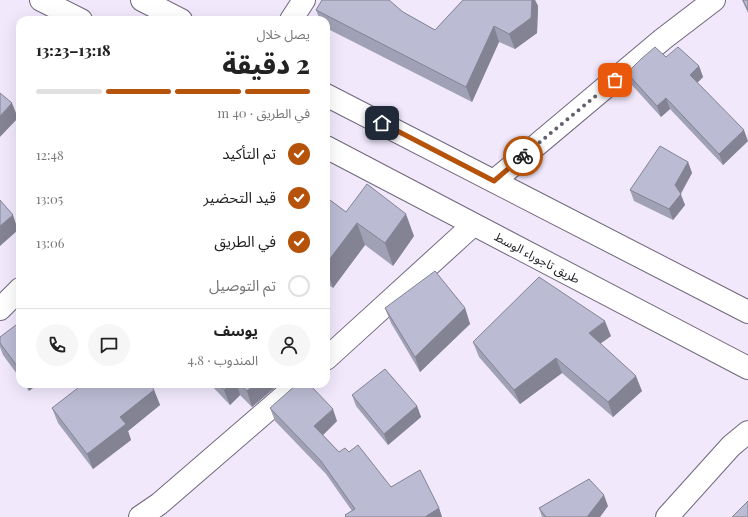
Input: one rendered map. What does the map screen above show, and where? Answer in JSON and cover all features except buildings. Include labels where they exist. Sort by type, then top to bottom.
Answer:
[{"type":"main road","points":[[42,0],[72,16]]},
{"type":"main road","points":[[142,0],[172,16]]},
{"type":"main road","points":[[293,16],[304,0]]},
{"type":"main road","points":[[494,181],[663,39],[714,0]]},
{"type":"main road","points":[[330,97],[748,312]]},
{"type":"main road","name":"طريق تاجوراء الوسط","points":[[330,150],[748,368]]},
{"type":"main road","points":[[330,355],[473,225]]},
{"type":"main road","points":[[0,309],[16,293]]},
{"type":"main road","points":[[140,517],[159,504],[293,388]]},
{"type":"main road","points":[[667,517],[731,446],[748,432]]},
{"type":"way so far","points":[[523,156],[615,80]]},
{"type":"route","points":[[382,123],[494,181],[523,156]]}]
